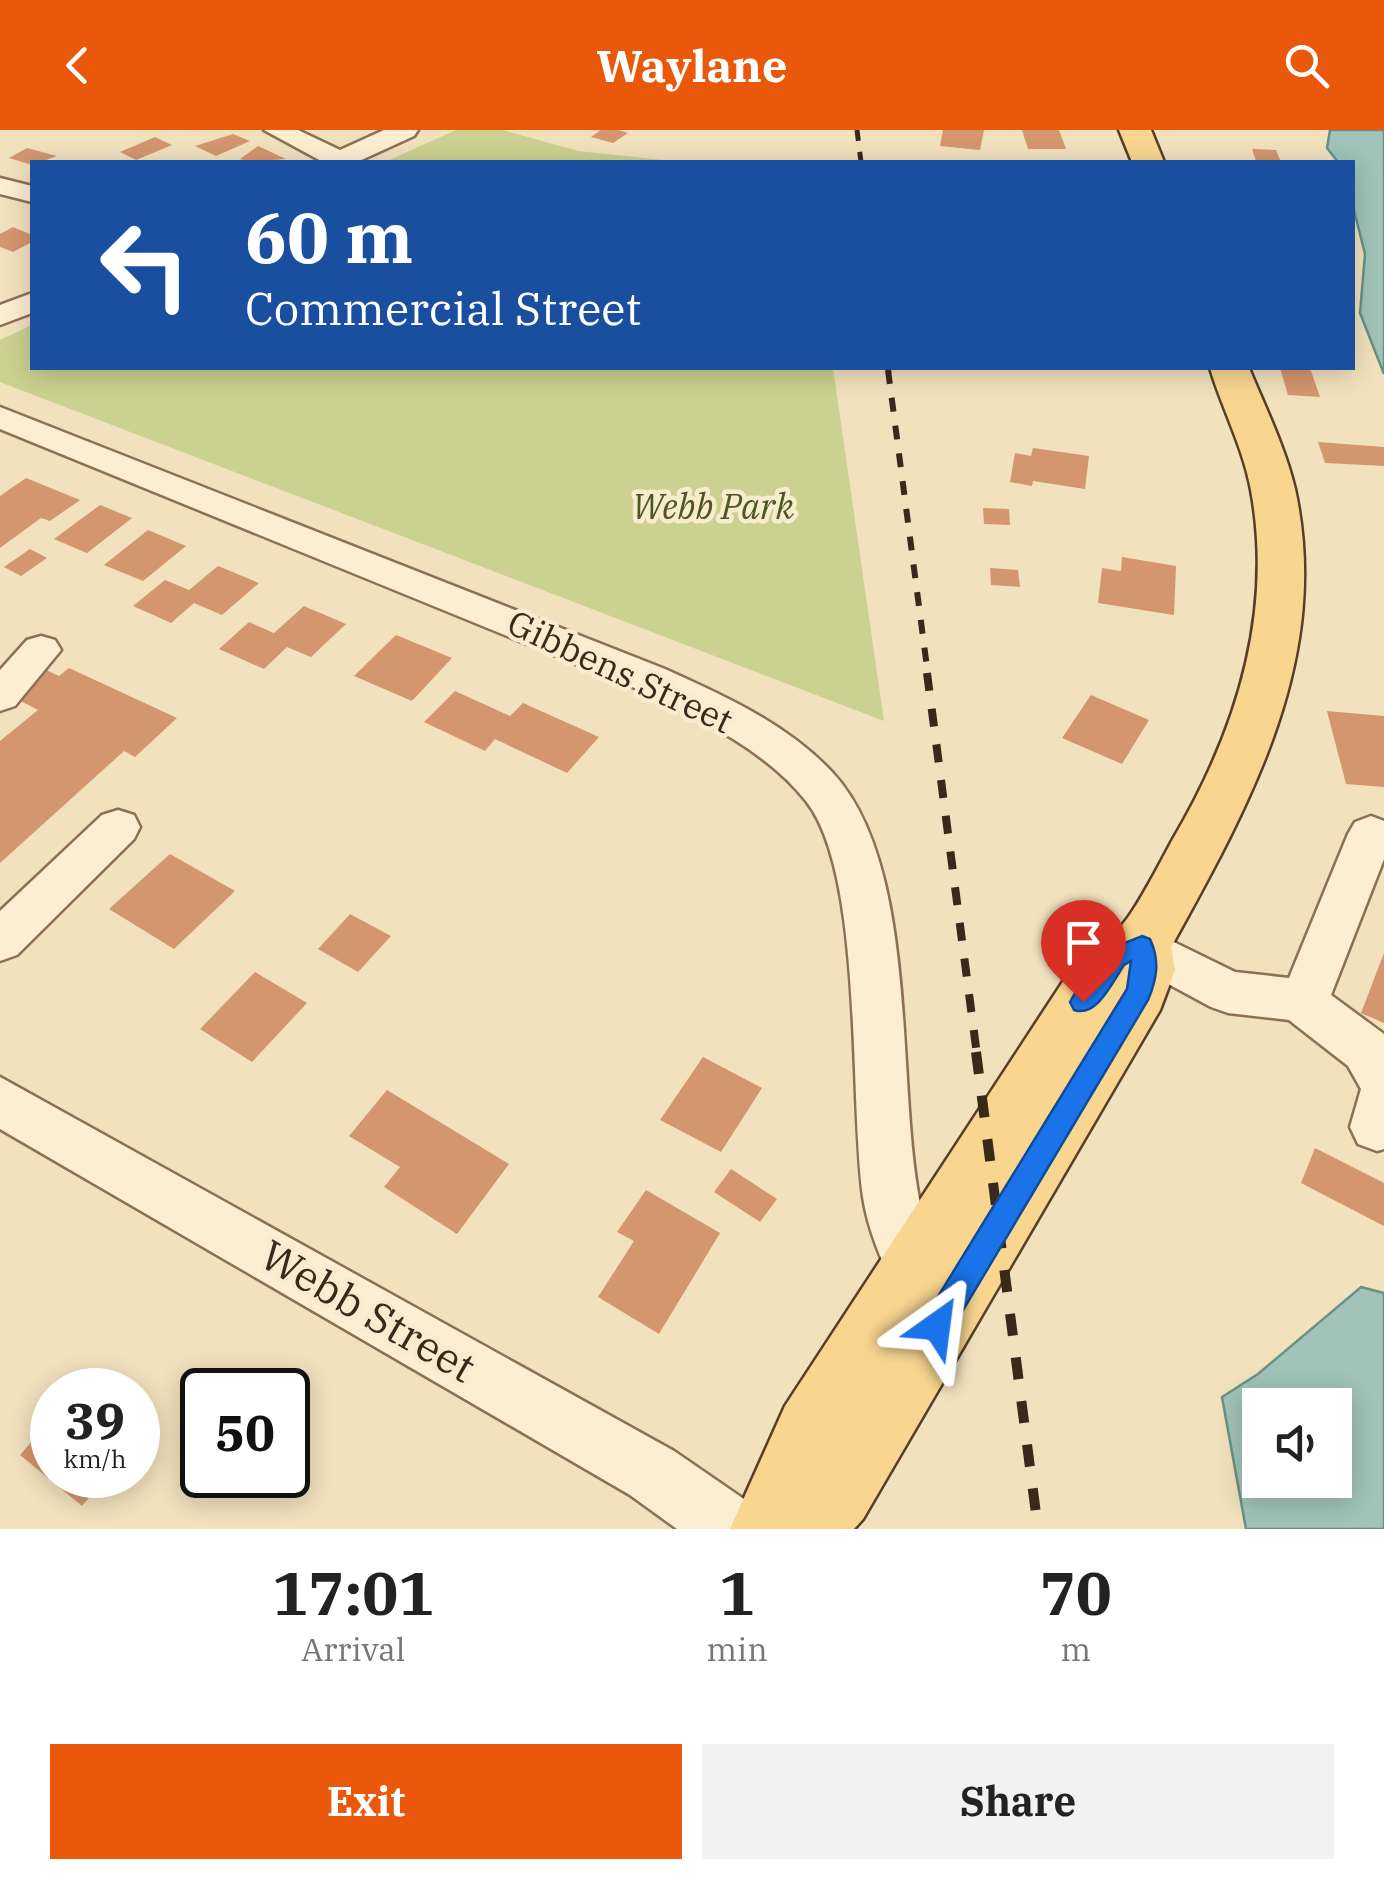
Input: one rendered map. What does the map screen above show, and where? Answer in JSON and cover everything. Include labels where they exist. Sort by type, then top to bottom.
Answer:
[{"type":"main road","points":[[1135,130],[1147,160]]},
{"type":"main road","points":[[800,1529],[836,1492],[855,1464],[1139,992],[1145,970],[1142,946],[1228,792],[1257,723],[1274,665],[1281,572],[1278,517],[1259,442],[1231,370]]},
{"type":"main road","points":[[769,1529],[797,1460],[1102,972],[1116,957],[1142,946]]},
{"type":"street","points":[[277,130],[334,160]]},
{"type":"street","points":[[342,160],[405,130]]},
{"type":"street","points":[[0,186],[30,194]]},
{"type":"street","points":[[0,316],[30,303]]},
{"type":"street","name":"Gibbens Street","points":[[0,417],[651,679],[714,710],[771,746],[820,787],[847,831],[856,856],[893,1213],[915,1270]]},
{"type":"street","points":[[0,696],[41,650]]},
{"type":"street","points":[[0,941],[118,827]]},
{"type":"street","points":[[1300,1000],[1310,988],[1371,834]]},
{"type":"street","points":[[1142,946],[1228,992],[1300,1000],[1366,1050],[1382,1101]]},
{"type":"street","name":"Webb Street","points":[[0,1101],[652,1473],[731,1529]]},
{"type":"green space","points":[[456,130],[503,130],[578,151],[663,160],[389,160]]},
{"type":"green space","name":"Webb Park","points":[[30,326],[30,370],[833,370],[884,721],[0,382],[0,340]]},
{"type":"water","points":[[1330,130],[1384,130],[1384,374],[1360,313],[1365,254],[1355,214],[1355,160],[1336,160],[1327,148]]},
{"type":"water","points":[[1361,1287],[1384,1293],[1384,1529],[1246,1529],[1222,1397],[1258,1374]]},
{"type":"building","points":[[601,130],[628,133],[613,143],[591,137]]},
{"type":"building","points":[[943,130],[984,130],[980,150],[940,146]]},
{"type":"building","points":[[1022,130],[1059,130],[1066,149],[1028,149]]},
{"type":"building","points":[[233,134],[250,141],[216,156],[195,146]]},
{"type":"building","points":[[155,137],[172,145],[136,160],[120,152]]},
{"type":"building","points":[[258,146],[286,159],[243,160]]},
{"type":"building","points":[[27,148],[57,156],[30,160],[30,164],[9,158]]},
{"type":"building","points":[[1252,149],[1276,150],[1280,160],[1256,160]]},
{"type":"building","points":[[13,227],[30,234],[30,243],[13,252],[0,247],[0,234]]},
{"type":"building","points":[[1281,370],[1311,370],[1320,397],[1288,395]]},
{"type":"building","points":[[1318,442],[1384,447],[1384,466],[1325,463]]},
{"type":"building","points":[[1033,448],[1089,456],[1085,489],[1033,481],[1032,486],[1010,482],[1015,453],[1031,456]]},
{"type":"building","points":[[26,478],[80,500],[50,521],[41,518],[0,548],[0,496]]},
{"type":"building","points":[[100,505],[132,518],[87,553],[54,539]]},
{"type":"building","points":[[983,508],[1009,509],[1010,525],[984,524]]},
{"type":"building","points":[[148,530],[186,546],[143,581],[104,565]]},
{"type":"building","points":[[30,549],[47,558],[21,576],[4,567]]},
{"type":"building","points":[[1122,557],[1176,566],[1174,615],[1098,603],[1102,568],[1121,571]]},
{"type":"building","points":[[218,566],[259,583],[222,615],[194,603],[171,623],[133,606],[165,580],[189,590]]},
{"type":"building","points":[[990,568],[1018,570],[1020,587],[991,585]]},
{"type":"building","points":[[304,606],[346,624],[311,657],[287,647],[264,669],[219,649],[249,622],[274,633]]},
{"type":"building","points":[[396,635],[452,658],[412,701],[354,676]]},
{"type":"building","points":[[69,668],[177,718],[135,757],[124,751],[0,863],[0,741],[38,710],[11,696],[44,669],[59,676]]},
{"type":"building","points":[[455,691],[510,716],[523,703],[599,737],[567,773],[495,739],[485,751],[424,722]]},
{"type":"building","points":[[1091,695],[1149,720],[1122,764],[1062,738]]},
{"type":"building","points":[[1327,711],[1384,716],[1384,787],[1346,784]]},
{"type":"building","points":[[170,854],[235,891],[174,949],[109,909]]},
{"type":"building","points":[[350,914],[391,936],[358,972],[318,949]]},
{"type":"building","points":[[1384,953],[1384,1023],[1361,1013]]},
{"type":"building","points":[[255,972],[307,1003],[252,1062],[200,1029]]},
{"type":"building","points":[[703,1057],[762,1088],[721,1152],[660,1120]]},
{"type":"building","points":[[387,1090],[509,1164],[457,1234],[384,1187],[400,1167],[349,1136]]},
{"type":"building","points":[[1315,1148],[1384,1183],[1384,1226],[1301,1183]]},
{"type":"building","points":[[731,1169],[777,1199],[760,1222],[714,1192]]},
{"type":"building","points":[[646,1190],[720,1233],[659,1334],[598,1297],[634,1241],[617,1232]]},
{"type":"building","points":[[30,1443],[30,1463],[20,1455]]},
{"type":"building","points":[[72,1498],[89,1498],[82,1506]]},
{"type":"railway","points":[[857,130],[861,160]]},
{"type":"railway","points":[[888,370],[928,675]]},
{"type":"railway","points":[[927,673],[977,1055]]},
{"type":"railway","points":[[976,1052],[1038,1529]]},
{"type":"route","points":[[937,1326],[1139,992],[1145,970],[1142,946],[1116,957],[1083,1002]]}]
